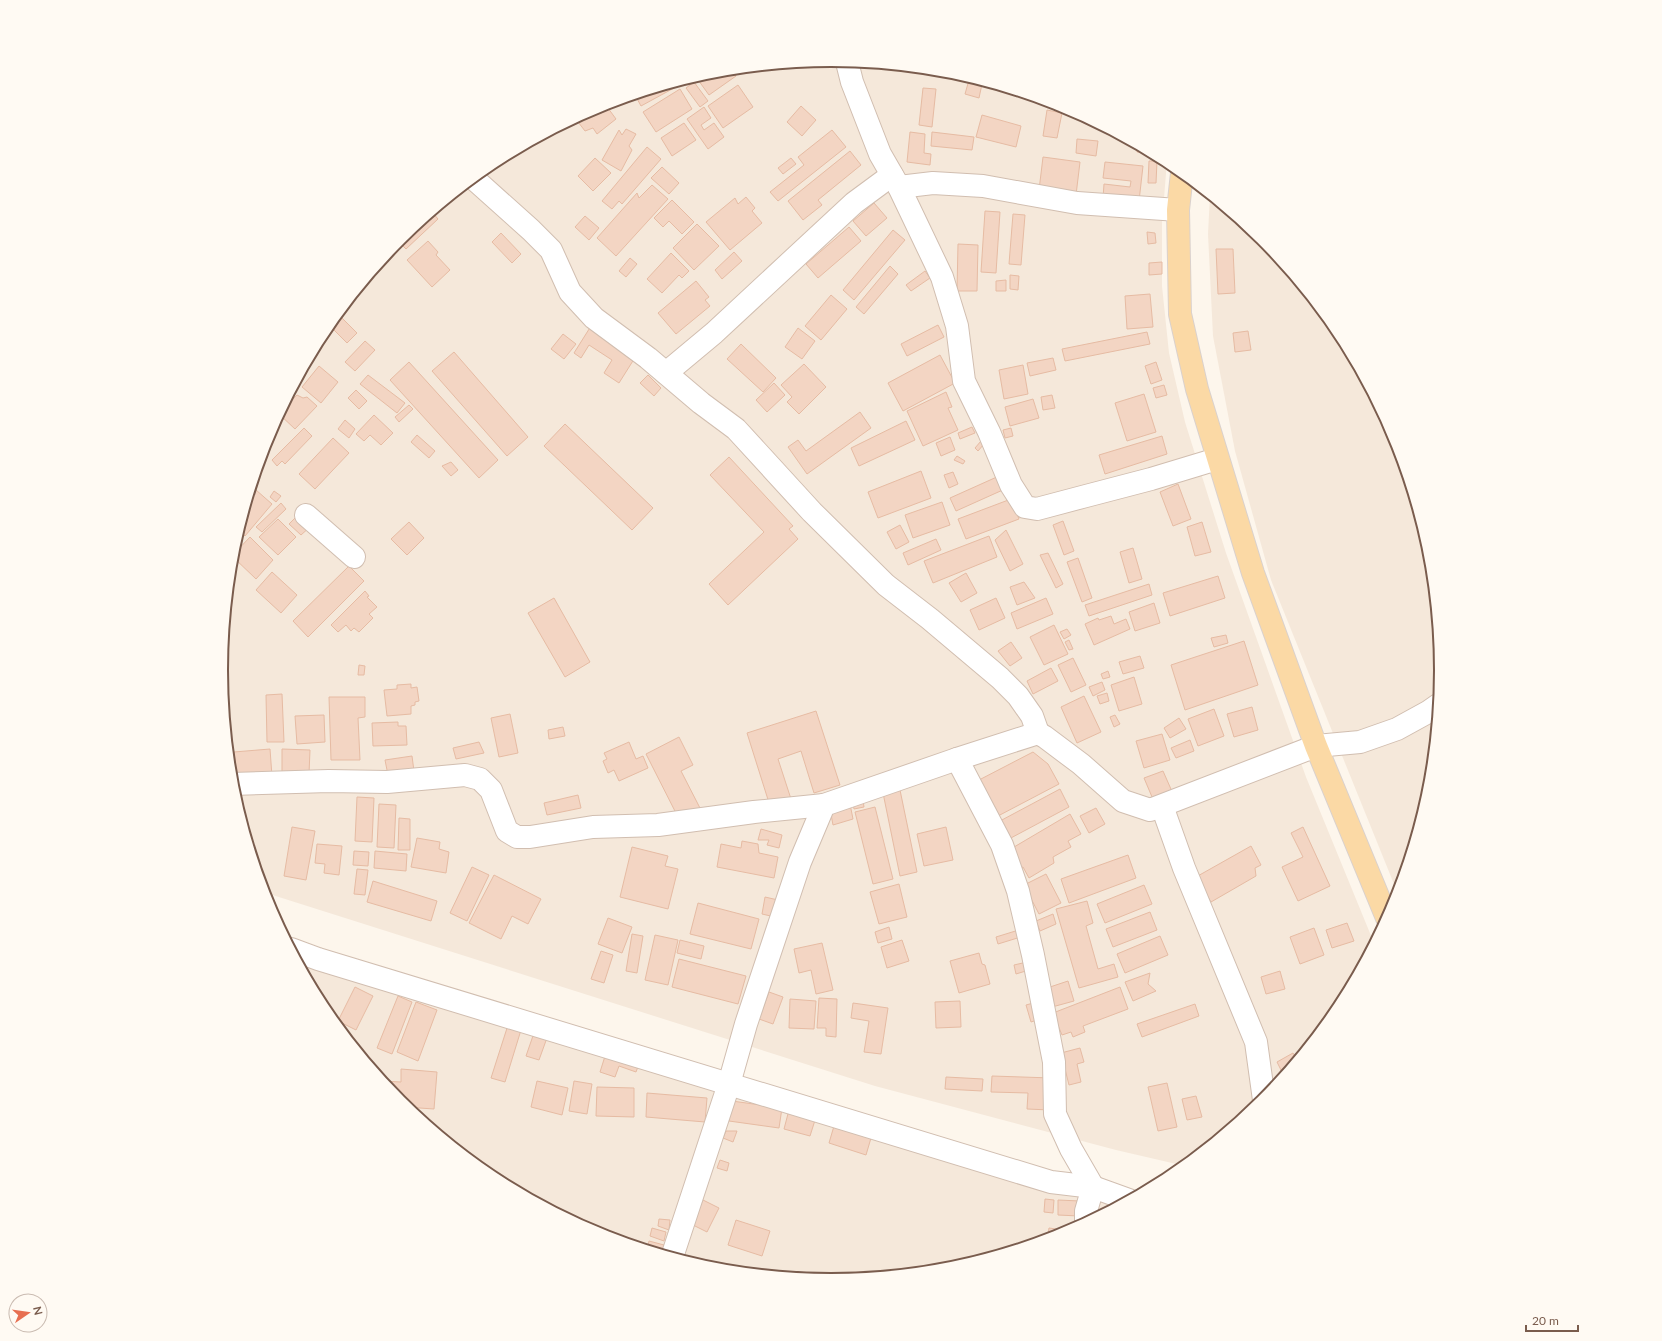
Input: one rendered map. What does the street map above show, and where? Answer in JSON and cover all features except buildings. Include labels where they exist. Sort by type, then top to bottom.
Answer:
[{"type":"main road","points":[[1181,180],[1178,210],[1180,314],[1197,389],[1217,459],[1253,573],[1316,746],[1384,911]]},
{"type":"street","points":[[848,67],[852,82],[880,154],[895,181],[942,277],[956,326],[964,380],[989,432],[1011,485],[1025,507],[1037,509],[1151,479],[1217,459]]},
{"type":"street","points":[[666,373],[714,333],[854,203],[895,181],[983,186],[1077,203],[1178,210]]},
{"type":"street","points":[[478,182],[531,230],[550,250],[570,292],[594,318],[736,429],[817,517],[886,584],[930,618],[1000,678],[1018,696],[1032,716],[1038,733],[1081,764],[1123,801],[1150,810],[1316,746],[1360,742],[1397,729],[1433,708]]},
{"type":"street","points":[[306,515],[354,557]]},
{"type":"street","points":[[238,784],[329,781],[388,782],[465,775],[480,778],[491,790],[507,831],[517,837],[530,837],[557,831],[593,827],[658,825],[754,812],[824,805],[1038,733]]},
{"type":"street","points":[[957,759],[1002,845],[1018,891],[1033,955],[1054,1062],[1055,1114],[1071,1149],[1093,1186],[1086,1217]]},
{"type":"street","points":[[673,1253],[729,1084],[746,1024],[800,862],[824,805]]},
{"type":"street","points":[[1162,806],[1184,868],[1256,1042],[1263,1092]]},
{"type":"street","points":[[298,952],[1051,1182],[1093,1186],[1124,1198]]},
{"type":"shaded area","points":[[792,68],[870,68],[910,72],[949,79],[1025,99],[1062,113],[1098,129],[1133,148],[1166,169],[1162,223],[1162,286],[1169,353],[1185,422],[1226,553],[1306,777],[1372,937],[1354,972],[1333,1006],[1310,1038],[1285,1068],[1258,1097],[1229,1124],[1177,1164],[1116,1150],[875,1086],[271,894],[248,827],[239,788],[233,749],[229,710],[229,631],[239,553],[248,514],[273,440],[290,404],[308,369],[329,335],[352,303],[404,244],[433,217],[496,169],[529,148],[564,129],[637,99],[713,79],[752,72]]},
{"type":"shaded area","points":[[1210,201],[1258,244],[1310,303],[1333,335],[1354,369],[1372,404],[1389,440],[1414,514],[1423,553],[1433,631],[1433,710],[1423,788],[1414,827],[1394,885],[1271,580],[1235,451],[1213,336],[1208,234]]},
{"type":"shaded area","points":[[297,951],[1123,1198],[1098,1212],[1025,1242],[949,1262],[910,1269],[870,1273],[792,1273],[752,1269],[713,1262],[637,1242],[564,1212],[529,1193],[464,1149],[433,1124],[404,1097],[352,1038],[329,1006]]}]
